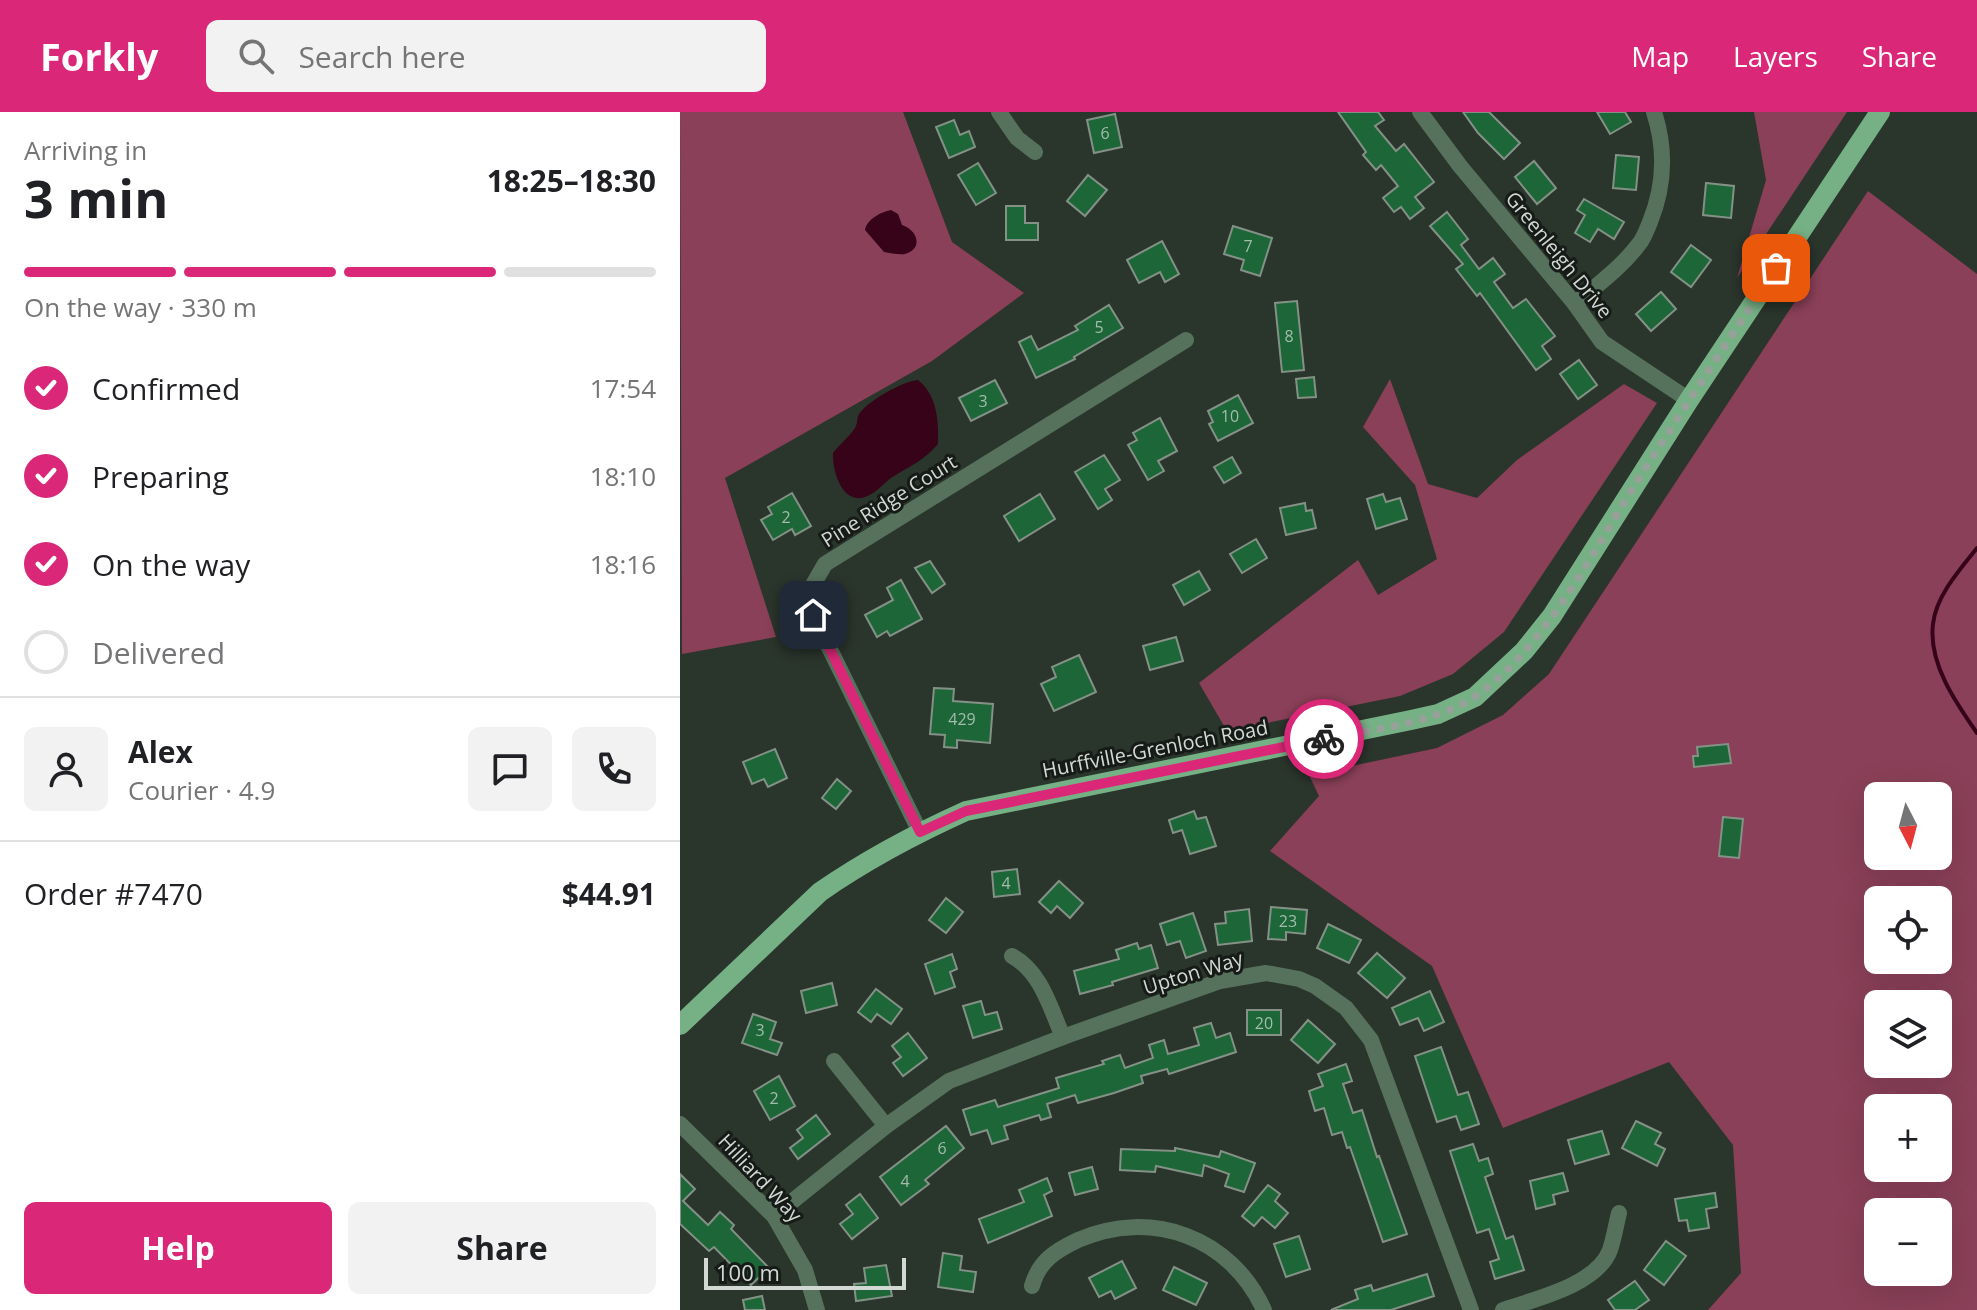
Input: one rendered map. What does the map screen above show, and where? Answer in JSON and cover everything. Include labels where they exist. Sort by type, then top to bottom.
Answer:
[{"type":"main road","name":"Hurffville-Grenloch Road","points":[[680,1025],[820,892],[846,873],[920,832],[966,811],[1398,723],[1438,714],[1475,697],[1524,651],[1552,616],[1689,400],[1880,112]]},
{"type":"street","points":[[999,112],[1017,138],[1035,152]]},
{"type":"street","name":"Greenleigh Drive","points":[[1420,112],[1460,166],[1575,304],[1602,342],[1689,400]]},
{"type":"street","points":[[1575,304],[1618,267],[1641,242],[1653,214],[1663,164],[1661,134],[1654,112]]},
{"type":"street","name":"Pine Ridge Court","points":[[920,832],[813,615],[810,590],[825,564],[1186,340]]},
{"type":"street","points":[[1012,956],[1023,962],[1041,985],[1063,1037]]},
{"type":"street","name":"Upton Way","points":[[774,1216],[886,1126],[949,1081],[1220,981],[1252,974],[1282,975],[1299,979],[1330,996],[1346,1008],[1371,1040],[1471,1310]]},
{"type":"street","points":[[834,1061],[886,1126]]},
{"type":"street","name":"Hilliard Way","points":[[680,1124],[774,1216],[802,1262],[817,1310]]},
{"type":"street","points":[[1503,1310],[1564,1288],[1590,1274],[1609,1252],[1619,1213]]},
{"type":"street","points":[[1032,1286],[1043,1262],[1065,1246],[1112,1229],[1137,1226],[1159,1228],[1198,1239],[1227,1259],[1250,1284],[1264,1310]]},
{"type":"shaded area","points":[[680,112],[903,112],[952,242],[1024,293],[932,361],[725,478],[776,637],[682,654]]},
{"type":"shaded area","points":[[1754,112],[1847,112],[1737,278],[1766,180]]},
{"type":"shaded area","points":[[1868,191],[1977,274],[1977,1310],[1708,1310],[1741,1273],[1733,1145],[1669,1062],[1503,1128],[1432,966],[1270,851],[1319,796],[1309,775],[1437,748],[1503,715],[1549,674]]},
{"type":"shaded area","points":[[891,210],[898,214],[902,225],[911,230],[916,239],[915,248],[905,254],[884,252],[865,230],[875,217]]},
{"type":"shaded area","points":[[1390,379],[1428,484],[1477,498],[1517,460],[1624,384],[1657,403],[1504,632],[1453,674],[1400,696],[1227,731],[1199,683],[1358,560],[1378,595],[1437,559],[1415,485],[1363,427]]},
{"type":"shaded area","points":[[918,380],[933,401],[938,444],[872,494],[857,498],[850,496],[837,477],[833,453],[853,431],[862,410],[894,388]]},
{"type":"building","points":[[1338,112],[1378,112],[1384,120],[1375,126],[1396,151],[1404,144],[1434,182],[1415,197],[1424,208],[1410,219],[1401,207],[1394,212],[1383,198],[1398,186],[1381,165],[1376,170],[1363,155],[1366,152]]},
{"type":"building","points":[[1463,112],[1489,112],[1520,143],[1504,159],[1478,133]]},
{"type":"building","points":[[1597,112],[1625,112],[1631,122],[1610,134]]},
{"type":"building","points":[[1115,114],[1122,147],[1094,153],[1087,120]]},
{"type":"building","points":[[954,120],[960,135],[969,131],[975,147],[949,158],[936,127]]},
{"type":"building","points":[[1616,155],[1639,157],[1636,190],[1613,188]]},
{"type":"building","points":[[1534,161],[1556,188],[1537,204],[1515,177]]},
{"type":"building","points":[[978,163],[996,193],[976,205],[958,175]]},
{"type":"building","points":[[1088,175],[1107,190],[1085,216],[1067,201]]},
{"type":"building","points":[[1706,183],[1734,186],[1731,218],[1703,215]]},
{"type":"building","points":[[1584,199],[1624,222],[1614,239],[1598,229],[1590,242],[1575,233],[1585,215],[1577,210]]},
{"type":"building","points":[[1006,206],[1025,206],[1025,223],[1038,223],[1038,240],[1006,240]]},
{"type":"building","points":[[1447,212],[1468,239],[1461,245],[1479,269],[1493,258],[1505,274],[1494,282],[1513,308],[1526,299],[1555,336],[1542,346],[1551,359],[1536,370],[1480,293],[1477,296],[1456,269],[1463,264],[1430,226]]},
{"type":"building","points":[[1233,226],[1272,238],[1260,276],[1241,270],[1244,260],[1224,254]]},
{"type":"building","points":[[1162,241],[1179,274],[1165,282],[1160,272],[1139,283],[1127,260]]},
{"type":"building","points":[[1691,245],[1711,260],[1691,287],[1671,272]]},
{"type":"building","points":[[1661,292],[1676,309],[1651,331],[1636,314]]},
{"type":"building","points":[[1297,301],[1304,370],[1282,372],[1275,303]]},
{"type":"building","points":[[1109,305],[1123,328],[1075,359],[1036,378],[1019,342],[1031,336],[1038,350],[1078,330],[1075,326]]},
{"type":"building","points":[[1579,360],[1597,385],[1578,399],[1560,374]]},
{"type":"building","points":[[1314,377],[1316,397],[1298,398],[1296,379]]},
{"type":"building","points":[[995,380],[1007,403],[971,421],[959,398]]},
{"type":"building","points":[[1238,395],[1253,423],[1218,441],[1209,424],[1213,422],[1208,411]]},
{"type":"building","points":[[1160,418],[1177,451],[1158,461],[1164,471],[1148,480],[1128,445],[1137,440],[1133,433]]},
{"type":"building","points":[[1104,455],[1120,480],[1105,489],[1112,500],[1098,509],[1075,472]]},
{"type":"building","points":[[1232,457],[1241,473],[1224,483],[1214,467]]},
{"type":"building","points":[[792,493],[811,526],[795,535],[792,529],[773,540],[761,520],[772,514],[768,507]]},
{"type":"building","points":[[1040,494],[1055,519],[1019,541],[1004,516]]},
{"type":"building","points":[[1383,494],[1386,502],[1400,498],[1407,519],[1376,529],[1367,499]]},
{"type":"building","points":[[1305,503],[1306,511],[1312,510],[1316,528],[1286,535],[1280,508]]},
{"type":"building","points":[[1256,539],[1267,558],[1242,573],[1230,554]]},
{"type":"building","points":[[930,561],[945,584],[932,593],[915,568]]},
{"type":"building","points":[[1199,571],[1210,590],[1184,605],[1173,585]]},
{"type":"building","points":[[901,580],[922,619],[890,636],[887,631],[877,637],[865,615],[893,600],[887,588]]},
{"type":"building","points":[[1176,637],[1183,661],[1150,670],[1143,646]]},
{"type":"building","points":[[1079,655],[1096,692],[1054,711],[1041,684],[1056,677],[1052,667]]},
{"type":"building","points":[[934,688],[954,689],[953,701],[993,704],[990,743],[957,740],[957,748],[944,747],[945,735],[930,734]]},
{"type":"building","points":[[1728,744],[1731,763],[1694,767],[1693,756],[1698,756],[1697,747]]},
{"type":"building","points":[[775,749],[787,778],[768,787],[764,779],[752,784],[743,762]]},
{"type":"building","points":[[837,779],[851,791],[836,809],[822,798]]},
{"type":"building","points":[[1194,811],[1197,819],[1206,817],[1216,846],[1190,854],[1182,830],[1173,833],[1169,820]]},
{"type":"building","points":[[1723,817],[1743,819],[1739,858],[1719,856]]},
{"type":"building","points":[[1017,869],[1020,894],[994,897],[992,872]]},
{"type":"building","points":[[1059,881],[1083,903],[1070,918],[1057,906],[1051,913],[1039,902]]},
{"type":"building","points":[[946,898],[963,912],[946,933],[929,920]]},
{"type":"building","points":[[1271,907],[1307,910],[1305,934],[1286,932],[1286,940],[1268,939]]},
{"type":"building","points":[[1249,909],[1252,941],[1218,945],[1215,924],[1226,923],[1225,912]]},
{"type":"building","points":[[1193,913],[1206,951],[1186,958],[1180,941],[1167,945],[1160,924]]},
{"type":"building","points":[[1328,924],[1361,940],[1349,963],[1317,948]]},
{"type":"building","points":[[1137,943],[1139,949],[1151,945],[1158,968],[1080,994],[1074,971],[1119,959],[1116,950]]},
{"type":"building","points":[[1377,953],[1405,978],[1387,998],[1358,973]]},
{"type":"building","points":[[952,954],[957,969],[950,972],[955,987],[935,994],[925,964]]},
{"type":"building","points":[[832,983],[837,1005],[806,1013],[801,991]]},
{"type":"building","points":[[876,989],[902,1009],[891,1024],[877,1014],[871,1022],[858,1012]]},
{"type":"building","points":[[1430,991],[1444,1022],[1424,1031],[1418,1018],[1400,1025],[1392,1008]]},
{"type":"building","points":[[981,1001],[985,1015],[997,1012],[1002,1029],[973,1038],[963,1006]]},
{"type":"building","points":[[1247,1010],[1281,1010],[1281,1035],[1247,1035]]},
{"type":"building","points":[[753,1014],[776,1022],[770,1039],[782,1043],[777,1055],[742,1043]]},
{"type":"building","points":[[1308,1020],[1335,1044],[1318,1063],[1291,1040]]},
{"type":"building","points":[[1211,1023],[1216,1038],[1230,1033],[1236,1052],[1169,1074],[1167,1069],[1141,1076],[1143,1083],[1078,1103],[1075,1095],[1047,1104],[1051,1117],[1041,1120],[1039,1115],[1004,1126],[1008,1139],[992,1144],[987,1130],[971,1135],[963,1110],[995,1100],[998,1107],[1059,1088],[1056,1078],[1104,1064],[1102,1061],[1120,1055],[1125,1068],[1153,1058],[1149,1045],[1164,1040],[1168,1054],[1199,1045],[1194,1028]]},
{"type":"building","points":[[908,1033],[927,1058],[903,1076],[893,1063],[901,1057],[892,1046]]},
{"type":"building","points":[[1441,1047],[1458,1095],[1468,1092],[1479,1124],[1461,1130],[1456,1116],[1437,1122],[1415,1056]]},
{"type":"building","points":[[1346,1064],[1352,1081],[1343,1084],[1353,1113],[1362,1110],[1407,1234],[1383,1242],[1350,1147],[1347,1148],[1342,1132],[1332,1135],[1324,1108],[1315,1111],[1309,1091],[1323,1086],[1318,1074]]},
{"type":"building","points":[[779,1076],[795,1106],[770,1120],[754,1091]]},
{"type":"building","points":[[816,1115],[830,1134],[798,1159],[790,1148],[803,1138],[797,1130]]},
{"type":"building","points":[[1636,1121],[1661,1133],[1655,1144],[1665,1149],[1657,1166],[1622,1148]]},
{"type":"building","points":[[946,1126],[964,1148],[925,1180],[929,1184],[901,1205],[880,1177]]},
{"type":"building","points":[[1602,1131],[1609,1154],[1575,1164],[1568,1140]]},
{"type":"building","points":[[1473,1144],[1479,1161],[1488,1158],[1493,1174],[1485,1177],[1506,1239],[1513,1236],[1524,1270],[1495,1279],[1490,1262],[1499,1259],[1489,1229],[1477,1233],[1450,1151]]},
{"type":"building","points":[[1175,1148],[1219,1157],[1221,1151],[1255,1163],[1244,1192],[1225,1186],[1229,1174],[1204,1165],[1202,1176],[1156,1166],[1155,1172],[1120,1170],[1121,1149],[1175,1151]]},
{"type":"building","points":[[1092,1167],[1098,1189],[1075,1195],[1069,1173]]},
{"type":"building","points":[[1563,1173],[1568,1191],[1553,1195],[1555,1204],[1536,1209],[1530,1181]]},
{"type":"building","points":[[680,1174],[695,1189],[683,1201],[708,1225],[720,1212],[734,1225],[731,1229],[769,1268],[751,1285],[714,1247],[709,1251],[680,1224]]},
{"type":"building","points":[[1047,1178],[1052,1191],[1044,1195],[1052,1216],[988,1243],[979,1219],[1024,1202],[1019,1190]]},
{"type":"building","points":[[1268,1185],[1280,1194],[1275,1201],[1288,1213],[1275,1228],[1262,1217],[1254,1226],[1242,1216]]},
{"type":"building","points":[[1715,1193],[1717,1207],[1706,1209],[1709,1228],[1689,1231],[1687,1220],[1679,1221],[1675,1199]]},
{"type":"building","points":[[860,1194],[878,1218],[852,1239],[840,1224],[853,1214],[846,1205]]},
{"type":"building","points":[[1299,1236],[1310,1269],[1286,1277],[1274,1244]]},
{"type":"building","points":[[1666,1241],[1686,1256],[1664,1285],[1644,1270]]},
{"type":"building","points":[[943,1253],[962,1256],[960,1270],[976,1272],[973,1292],[938,1287]]},
{"type":"building","points":[[1122,1261],[1136,1288],[1115,1299],[1111,1291],[1099,1297],[1089,1278]]},
{"type":"building","points":[[886,1265],[892,1296],[856,1301],[854,1284],[866,1283],[864,1268]]},
{"type":"building","points":[[1174,1267],[1207,1283],[1196,1305],[1163,1290]]},
{"type":"building","points":[[1427,1274],[1434,1296],[1391,1310],[1331,1310],[1358,1299],[1355,1290],[1371,1285],[1373,1291]]},
{"type":"building","points":[[1635,1281],[1649,1300],[1635,1310],[1615,1310],[1608,1300]]},
{"type":"building","points":[[762,1296],[765,1310],[745,1310],[743,1300]]},
{"type":"waterway","points":[[1977,548],[1950,583],[1939,603],[1933,624],[1939,668],[1977,733]]},
{"type":"way so far","points":[[1324,739],[1438,714],[1475,697],[1524,651],[1552,616],[1776,268]]},
{"type":"route","points":[[813,615],[920,832],[966,811],[1324,739]]}]
